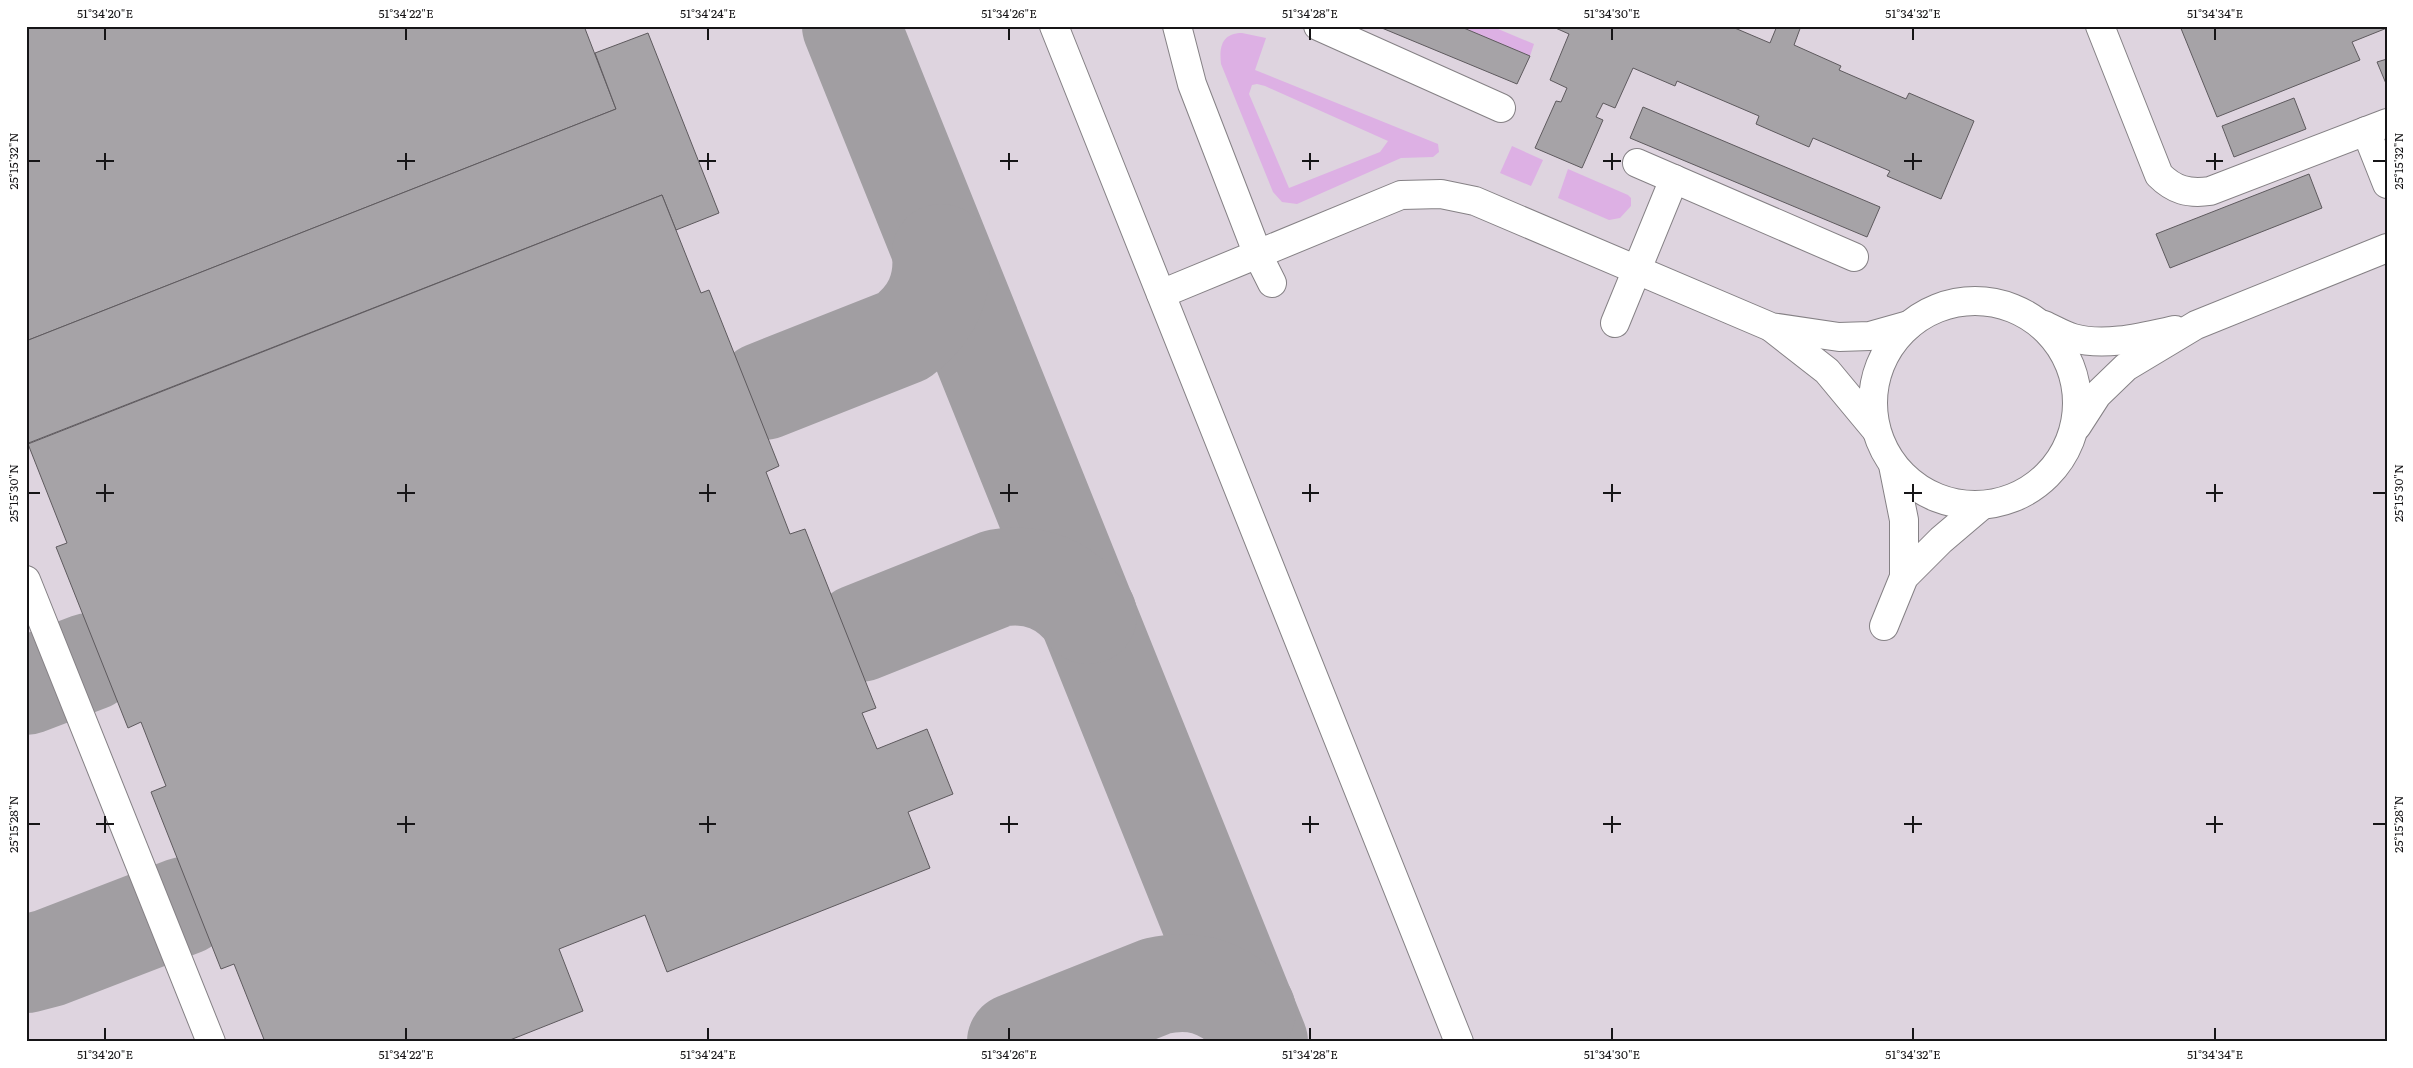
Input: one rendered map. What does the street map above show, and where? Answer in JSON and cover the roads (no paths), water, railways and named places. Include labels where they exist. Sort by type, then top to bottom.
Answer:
[{"type":"lane","points":[[1054,26],[1459,1042]]},
{"type":"lane","points":[[1177,26],[1192,84],[1258,255],[1272,282]]},
{"type":"lane","points":[[1318,26],[1501,108]]},
{"type":"lane","points":[[2100,26],[2159,174],[2172,186],[2184,191],[2210,191],[2377,127],[2387,184]]},
{"type":"lane","points":[[1637,163],[1854,257]]},
{"type":"lane","points":[[1615,323],[1674,179]]},
{"type":"lane","points":[[1161,294],[1401,195],[1441,194],[1474,201],[1771,327],[1827,371],[1876,430]]},
{"type":"lane","points":[[2076,427],[2079,404],[2076,381],[2069,360],[2057,340],[2040,324],[2020,311],[1998,303],[1975,301],[1951,304],[1929,312],[1909,325],[1896,339],[1885,355],[1877,373],[1873,411],[1876,430],[1883,448],[1893,465],[1918,487],[1942,500],[1961,505],[1981,506],[2007,501],[2038,484],[2051,473],[2066,451],[2076,427],[2097,395],[2126,367],[2196,326],[2387,248]]},
{"type":"lane","points":[[2040,324],[2074,338],[2101,340],[2128,339],[2196,326]]},
{"type":"lane","points":[[1771,327],[1839,337],[1870,336],[1909,325]]},
{"type":"lane","points":[[1884,626],[1904,577],[1904,520],[1893,465]]},
{"type":"lane","points":[[1904,577],[1941,540],[1981,506]]},
{"type":"lane","points":[[26,580],[211,1042]]}]
